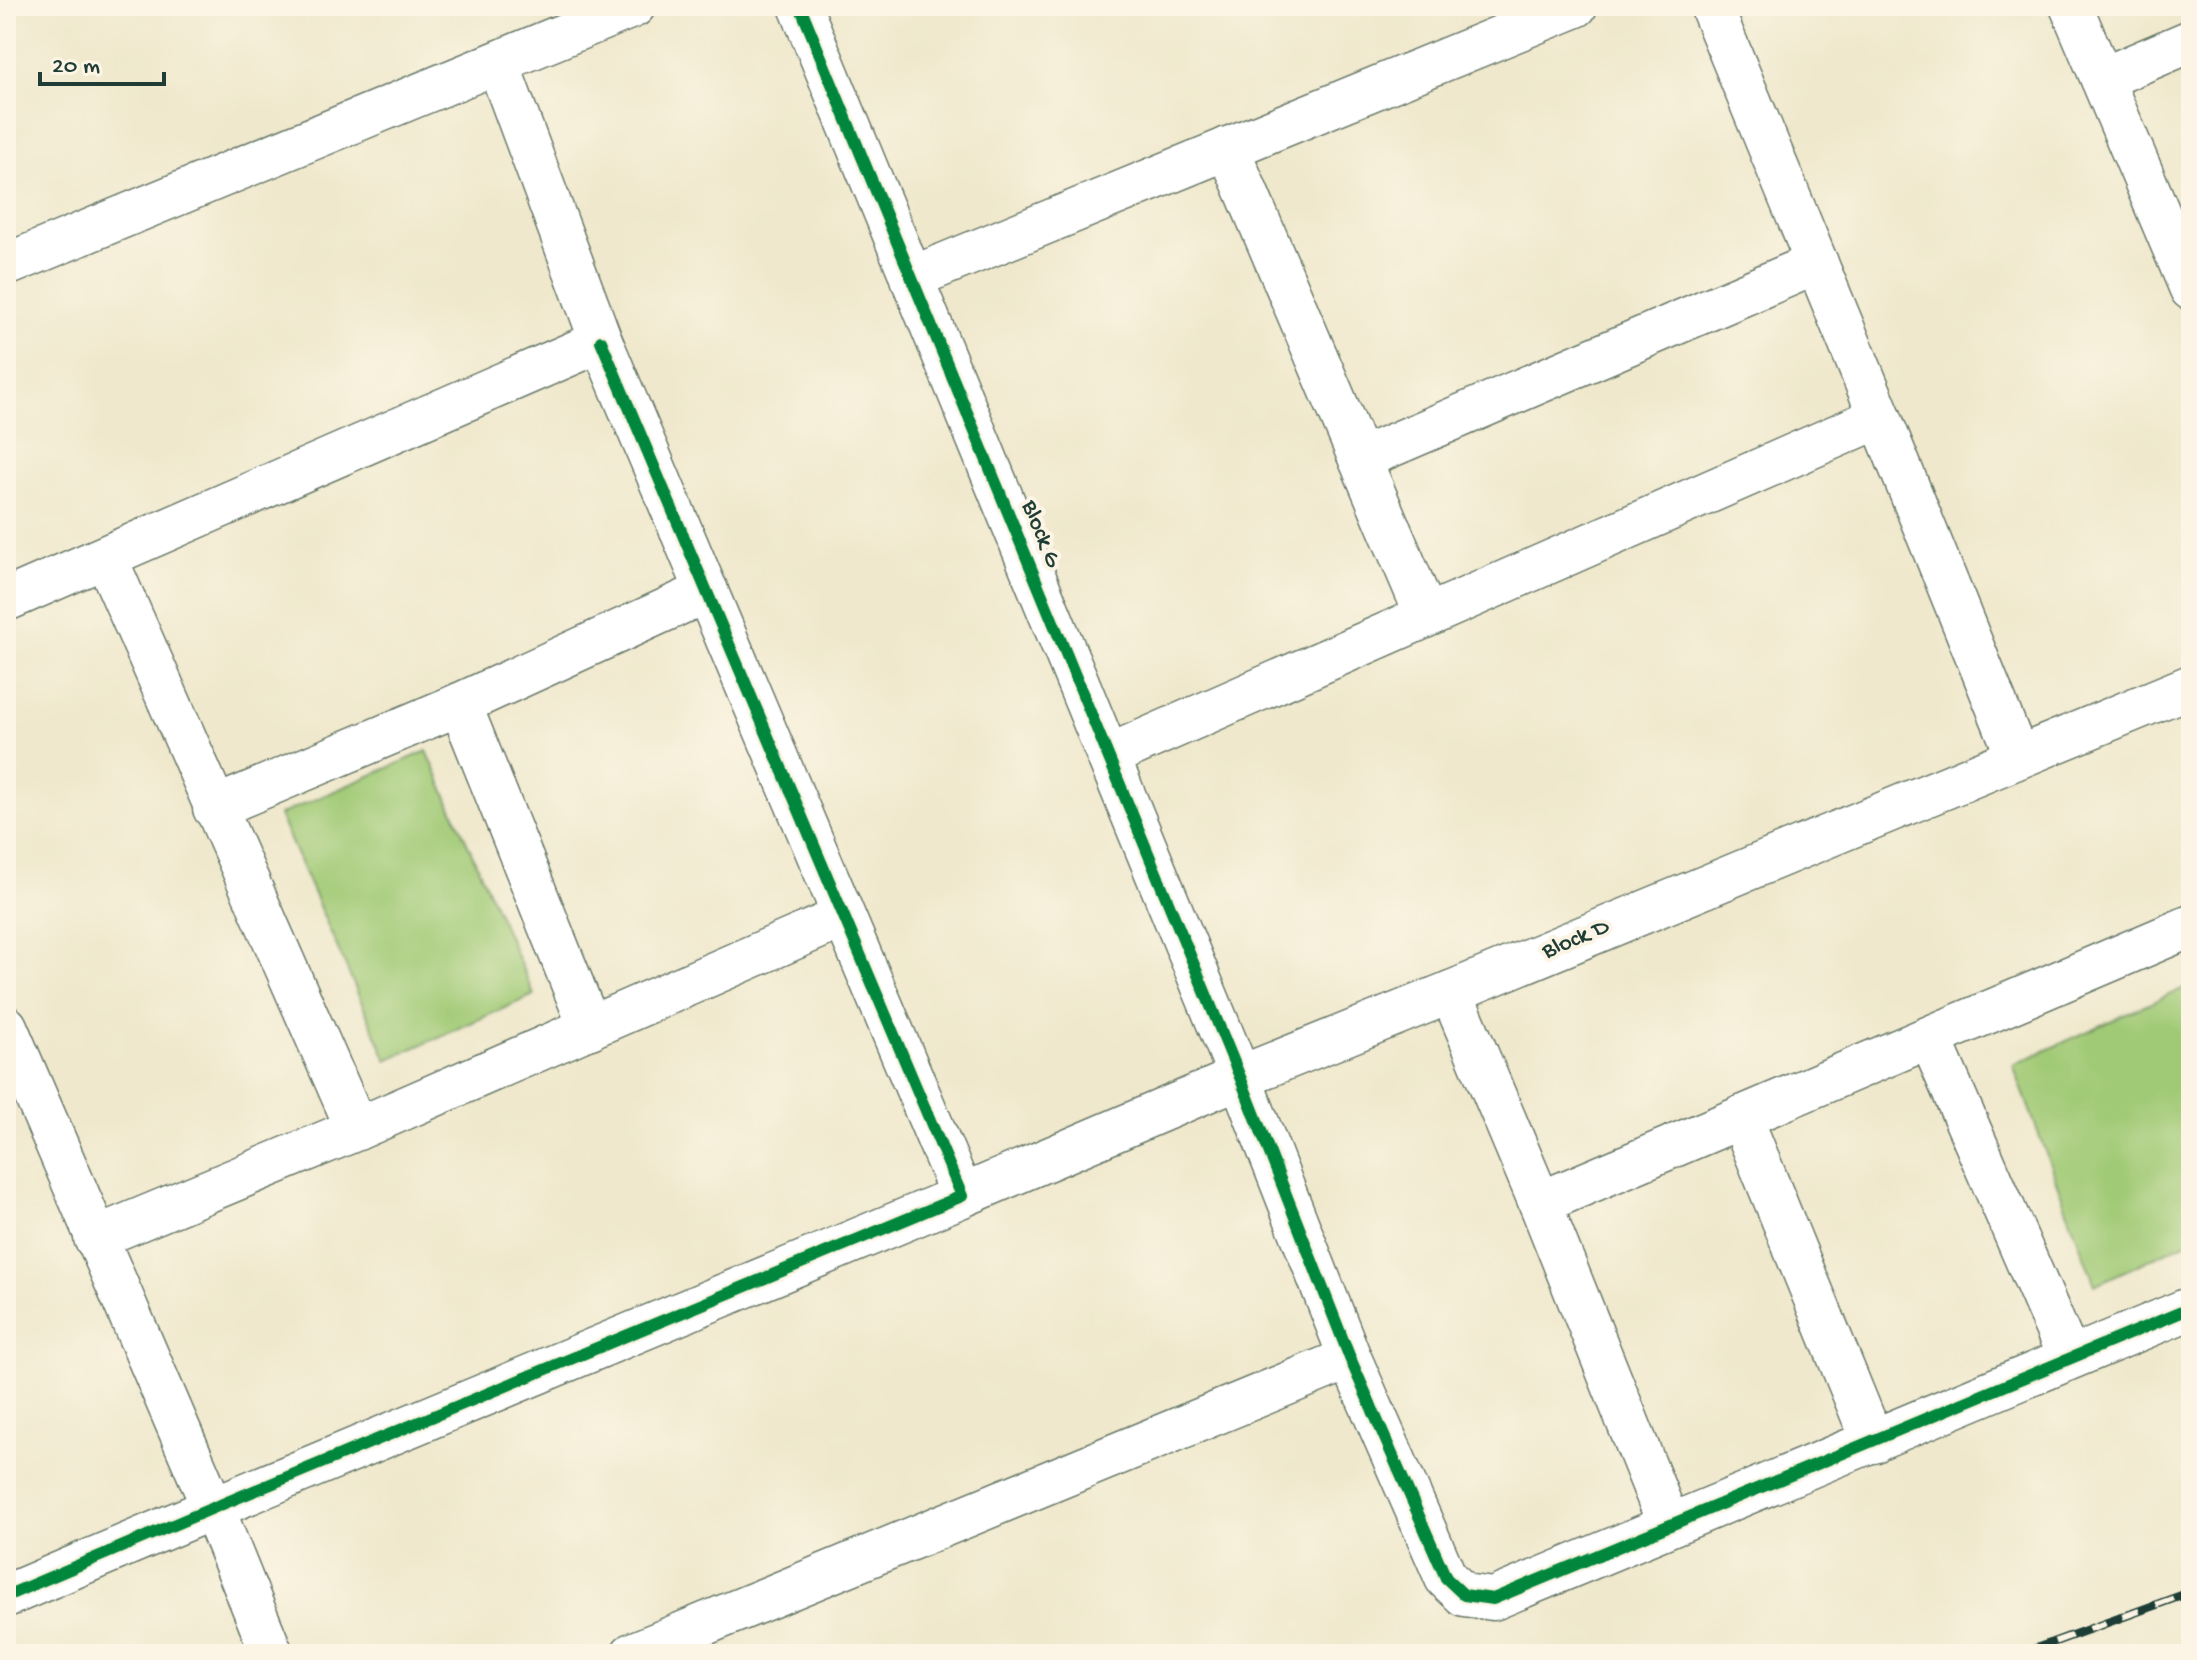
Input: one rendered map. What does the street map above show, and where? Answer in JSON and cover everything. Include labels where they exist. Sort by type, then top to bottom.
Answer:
[{"type":"street","points":[[6,265],[634,6]]},
{"type":"street","name":"Block G","points":[[800,6],[1240,1077],[1350,1358],[1446,1578],[1464,1595],[1493,1599],[2191,1308]]},
{"type":"street","points":[[911,278],[1576,6]]},
{"type":"street","points":[[1711,6],[2017,756]]},
{"type":"street","points":[[2071,6],[2191,289]]},
{"type":"street","points":[[2102,79],[2191,41]]},
{"type":"street","points":[[498,64],[601,341],[962,1196]]},
{"type":"street","points":[[1228,148],[1426,615]]},
{"type":"street","points":[[1360,459],[1817,263]]},
{"type":"street","points":[[6,600],[601,341]]},
{"type":"street","points":[[1108,756],[1880,417]]},
{"type":"street","points":[[106,558],[357,1129]]},
{"type":"street","points":[[214,808],[460,704],[707,591]]},
{"type":"street","name":"Block D","points":[[6,1596],[1240,1077],[2191,686]]},
{"type":"street","points":[[460,704],[590,1028]]},
{"type":"street","points":[[95,1238],[357,1129],[843,917]]},
{"type":"street","points":[[1540,1203],[2191,926]]},
{"type":"street","points":[[1451,992],[1540,1203],[1669,1525]]},
{"type":"street","points":[[6,1027],[213,1508],[272,1654]]},
{"type":"street","points":[[1930,1038],[2069,1358]]},
{"type":"street","points":[[1741,1117],[1873,1442]]},
{"type":"street","points":[[632,1654],[1350,1358]]},
{"type":"green space","points":[[427,751],[534,995],[387,1060],[279,815]]},
{"type":"green space","points":[[2184,988],[2191,1006],[2191,1240],[2095,1285],[2013,1065]]},
{"type":"railway","points":[[2021,1654],[2191,1592]]},
{"type":"cycle path","points":[[800,6],[1240,1077],[1350,1358],[1446,1578],[1464,1595],[1493,1599],[2191,1308]]},
{"type":"cycle path","points":[[6,1596],[962,1196],[601,341]]}]
